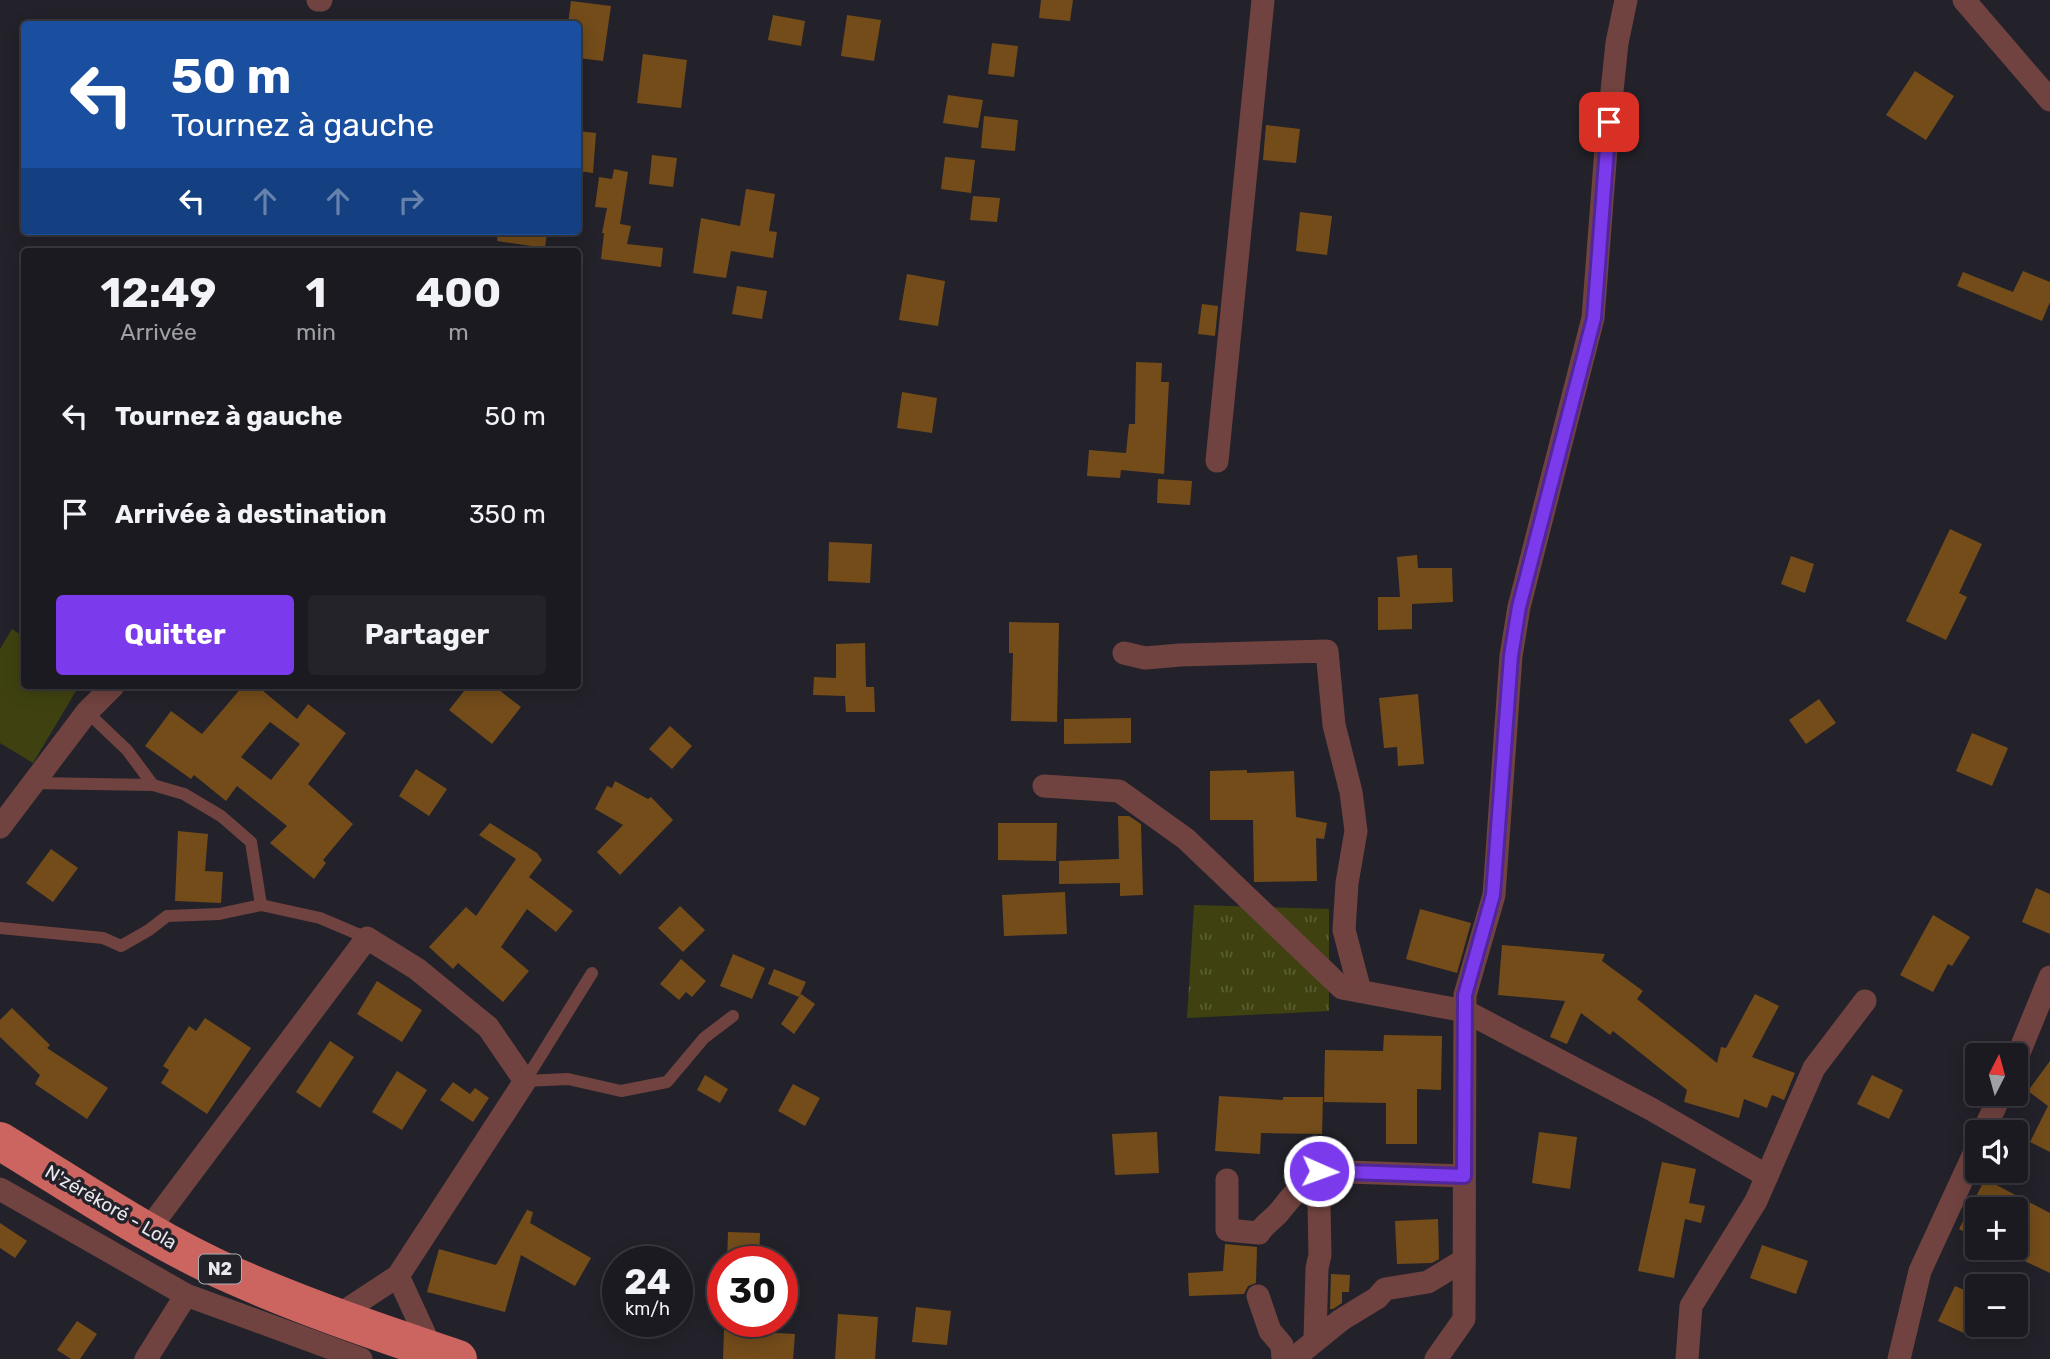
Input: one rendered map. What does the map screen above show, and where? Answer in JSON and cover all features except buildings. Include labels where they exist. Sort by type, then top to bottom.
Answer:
[{"type":"highway","name":"N'zérékoré - Lola","points":[[0,1142],[148,1230],[230,1274],[334,1318],[445,1355]]},
{"type":"street","points":[[1217,461],[1263,0]]},
{"type":"street","points":[[1436,1359],[1464,1319],[1465,995],[1493,895],[1511,656],[1519,607],[1594,318],[1606,149],[1617,43],[1626,0]]},
{"type":"street","points":[[1964,0],[2050,100]]},
{"type":"street","points":[[1124,653],[1145,658],[1327,651],[1334,725],[1351,792],[1356,831],[1344,930],[1360,991]]},
{"type":"street","points":[[0,827],[87,712],[110,689]]},
{"type":"street","points":[[1044,786],[1119,791],[1186,839],[1342,988],[1465,1011],[1651,1109],[1767,1176]]},
{"type":"street","points":[[148,1230],[367,938],[417,969],[488,1027],[525,1081],[398,1276],[334,1318]]},
{"type":"street","points":[[2023,1043],[2050,977]]},
{"type":"street","points":[[1687,1359],[1691,1306],[1756,1201],[1814,1068],[1865,1001]]},
{"type":"street","points":[[1227,1180],[1227,1230],[1259,1233],[1263,1226],[1280,1212],[1288,1198],[1319,1171],[1464,1176]]},
{"type":"street","points":[[1899,1359],[1920,1271],[1965,1173]]},
{"type":"street","points":[[1309,1182],[1319,1205],[1320,1255],[1317,1268],[1315,1339]]},
{"type":"street","points":[[0,1189],[186,1295],[361,1359]]},
{"type":"street","points":[[1293,1359],[1315,1339],[1377,1298],[1385,1289],[1428,1282],[1464,1261]]},
{"type":"street","points":[[398,1276],[445,1355]]},
{"type":"street","points":[[146,1359],[186,1295]]},
{"type":"street","points":[[1258,1296],[1270,1331],[1282,1345],[1283,1359]]},
{"type":"lane","points":[[87,712],[127,750],[153,785]]},
{"type":"lane","points":[[33,783],[153,785],[184,794],[221,816],[251,842],[261,905]]},
{"type":"lane","points":[[0,928],[103,938],[121,946],[167,916],[219,914],[261,905],[320,918],[367,938]]},
{"type":"lane","points":[[525,1081],[592,973]]},
{"type":"lane","points":[[525,1081],[568,1079],[621,1091],[667,1082],[704,1038],[733,1016]]},
{"type":"green space","points":[[12,629],[21,635],[21,689],[77,689],[33,763],[0,743],[0,649]]},
{"type":"green space","points":[[1194,905],[1329,909],[1329,1011],[1187,1018]]},
{"type":"route","points":[[1319,1171],[1464,1176],[1465,995],[1493,895],[1511,656],[1519,607],[1594,318],[1609,122]]}]
